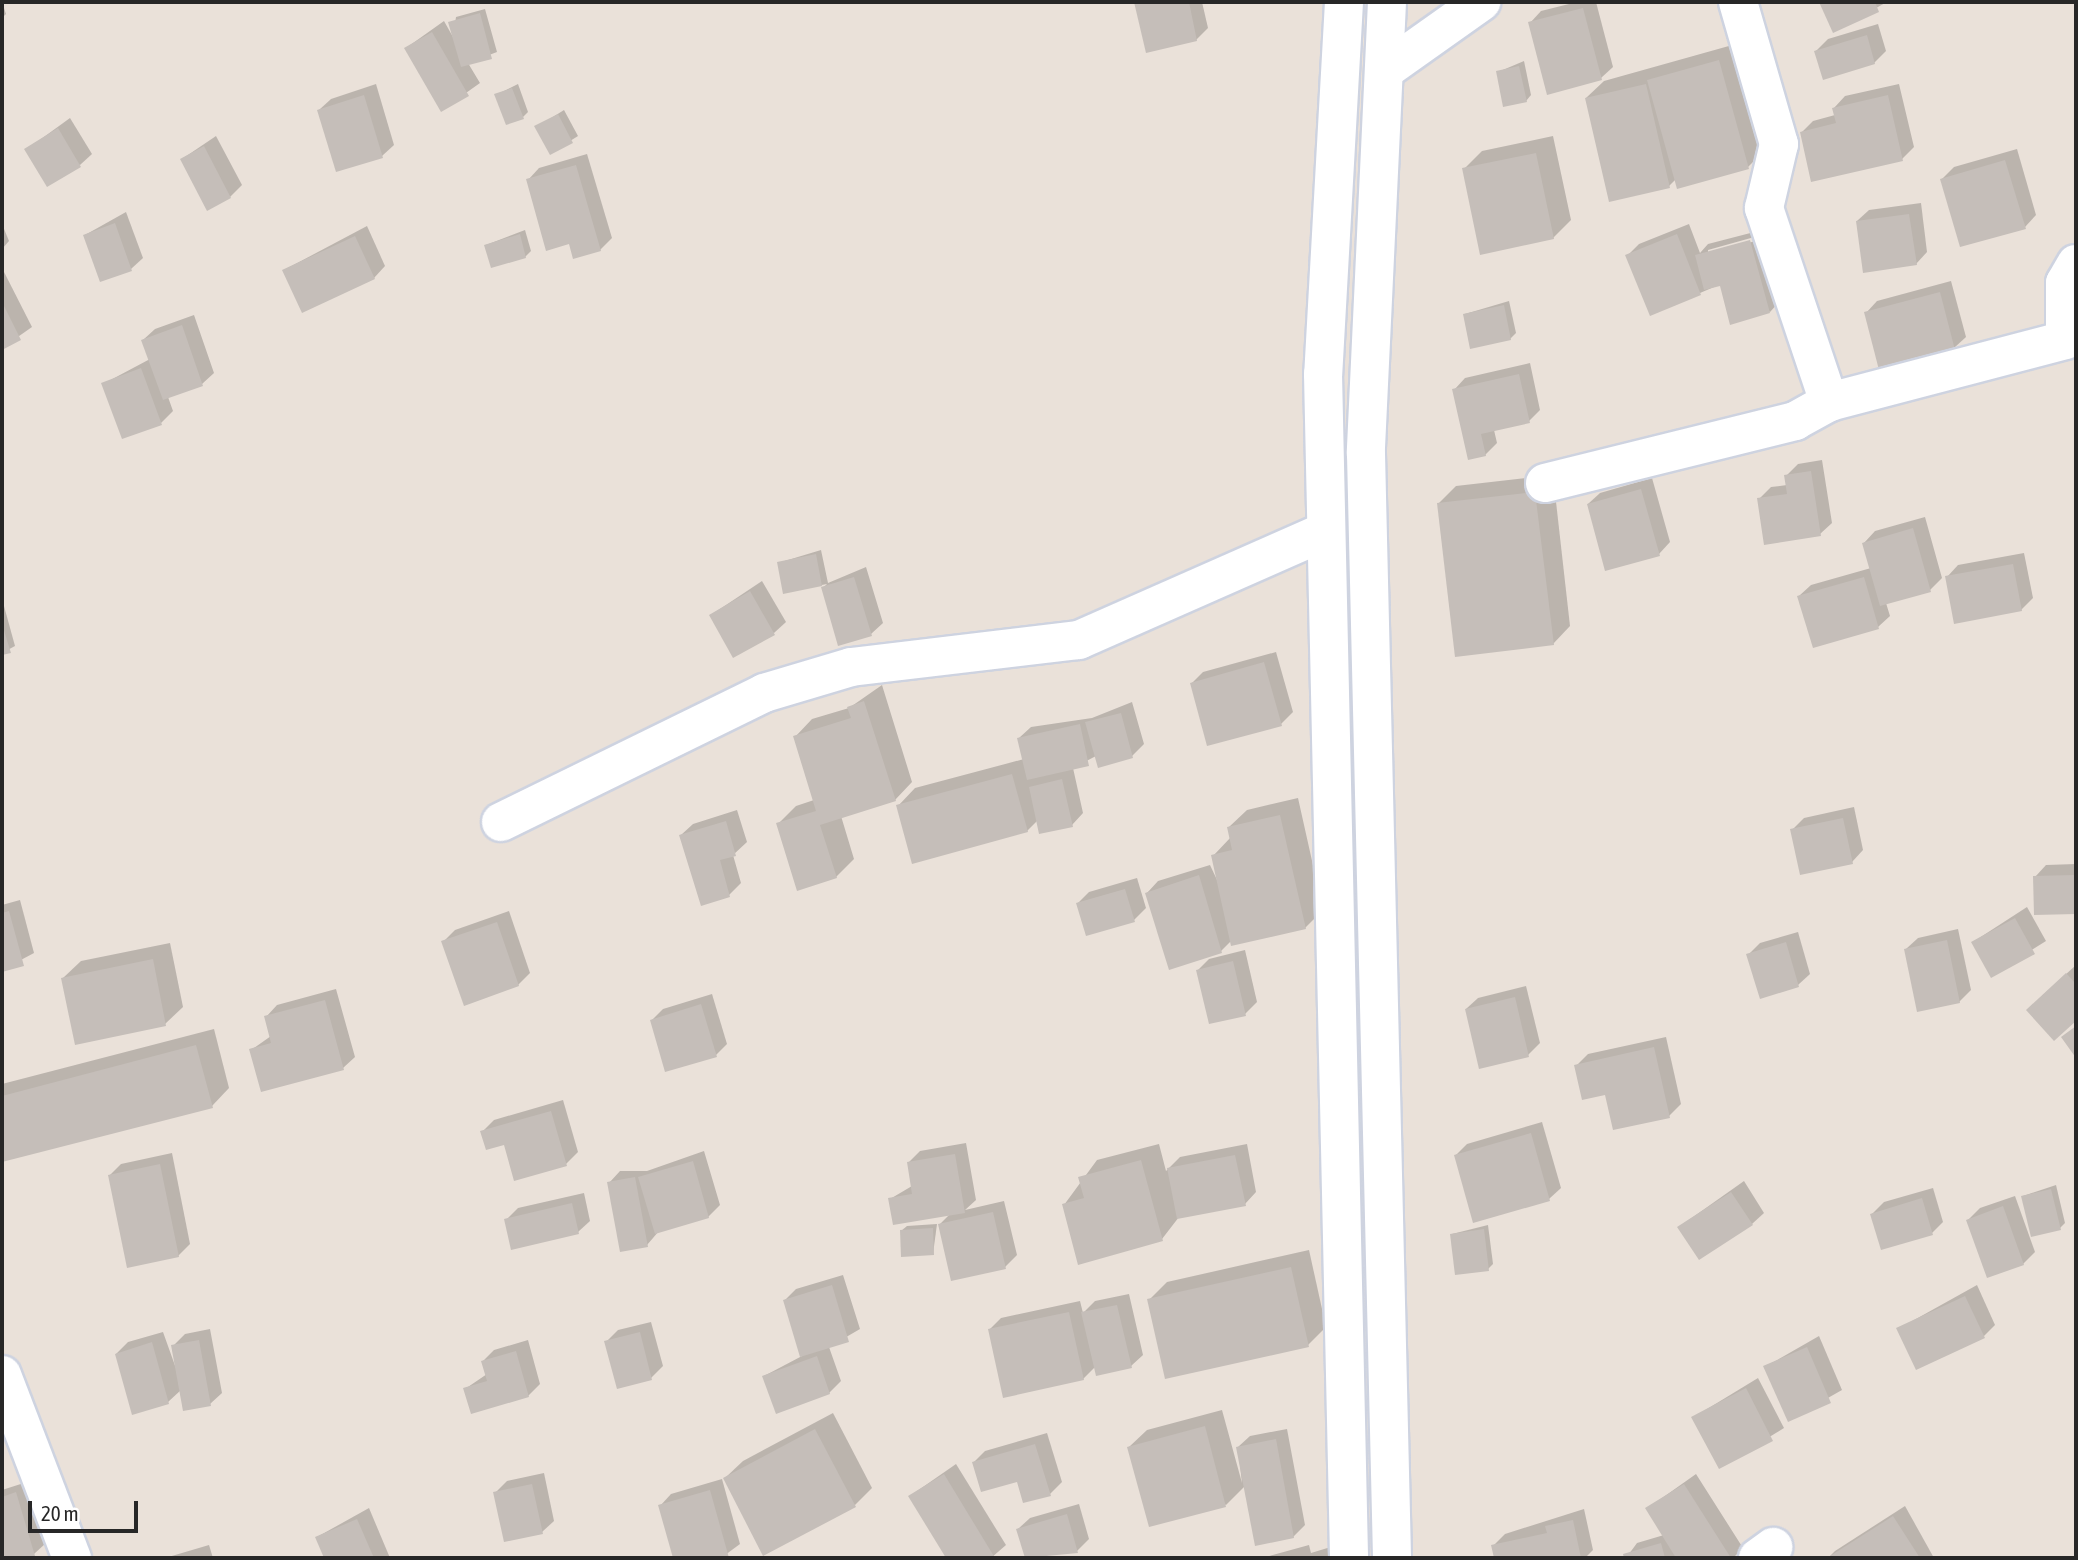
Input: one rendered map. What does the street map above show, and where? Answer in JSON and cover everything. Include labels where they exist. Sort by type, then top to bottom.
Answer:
[{"type":"street","points":[[1343,2],[1323,374],[1324,517],[1349,1558]]},
{"type":"street","points":[[1387,2],[1367,503],[1392,1558]]},
{"type":"street","points":[[1385,69],[1481,2]]},
{"type":"street","points":[[1738,2],[1779,144],[1765,208],[1829,402]]},
{"type":"street","points":[[1545,483],[1795,421],[1829,402],[2065,340],[2065,284],[2076,264]]},
{"type":"street","points":[[501,822],[764,693],[851,667],[1079,640],[1324,517],[1367,503]]},
{"type":"street","points":[[2,1375],[72,1558]]},
{"type":"building","points":[[1134,2],[1189,2],[1197,41],[1146,53]]},
{"type":"building","points":[[1819,2],[1875,2],[1879,12],[1833,33]]},
{"type":"building","points":[[1583,8],[1602,80],[1547,95],[1528,22]]},
{"type":"building","points":[[480,13],[492,59],[461,67],[448,22]]},
{"type":"building","points":[[432,32],[469,96],[441,112],[404,48]]},
{"type":"building","points":[[1867,35],[1875,64],[1823,80],[1814,51]]},
{"type":"building","points":[[1719,60],[1749,169],[1677,189],[1647,80]]},
{"type":"building","points":[[1519,66],[1527,102],[1503,107],[1496,71]]},
{"type":"building","points":[[1646,84],[1670,188],[1609,202],[1585,98]]},
{"type":"building","points":[[512,88],[524,119],[506,125],[494,94]]},
{"type":"building","points":[[364,95],[383,158],[336,172],[317,110]]},
{"type":"building","points":[[1888,95],[1903,161],[1811,182],[1800,132],[1836,123],[1832,108]]},
{"type":"building","points":[[558,114],[573,143],[550,155],[534,126]]},
{"type":"building","points":[[58,128],[81,167],[47,187],[24,149]]},
{"type":"building","points":[[204,146],[231,198],[207,211],[180,159]]},
{"type":"building","points":[[1536,153],[1554,239],[1480,255],[1462,168]]},
{"type":"building","points":[[2005,160],[2026,229],[1960,247],[1940,179]]},
{"type":"building","points":[[576,165],[601,251],[573,259],[569,244],[546,251],[526,179]]},
{"type":"building","points":[[1909,214],[1917,265],[1863,273],[1856,221]]},
{"type":"building","points":[[115,223],[132,271],[100,282],[83,235]]},
{"type":"building","points":[[520,234],[526,258],[491,268],[484,245]]},
{"type":"building","points":[[1677,234],[1701,295],[1650,316],[1625,255]]},
{"type":"building","points":[[355,236],[375,279],[302,313],[282,270]]},
{"type":"building","points":[[1750,240],[1770,313],[1730,325],[1720,286],[1704,290],[1695,255]]},
{"type":"building","points":[[1940,292],[1955,350],[1879,370],[1864,312]]},
{"type":"building","points":[[2,302],[21,340],[2,350]]},
{"type":"building","points":[[1504,305],[1511,340],[1470,349],[1463,314]]},
{"type":"building","points":[[182,325],[203,386],[163,400],[141,340]]},
{"type":"building","points":[[141,368],[162,425],[122,439],[101,383]]},
{"type":"building","points":[[1519,374],[1530,423],[1481,434],[1486,456],[1468,460],[1452,389]]},
{"type":"building","points":[[1811,471],[1821,536],[1764,545],[1757,498],[1787,494],[1784,475]]},
{"type":"building","points":[[1641,489],[1660,556],[1605,571],[1587,504]]},
{"type":"building","points":[[1535,492],[1554,645],[1455,657],[1437,503]]},
{"type":"building","points":[[1913,528],[1931,592],[1880,606],[1862,543]]},
{"type":"building","points":[[816,554],[822,586],[783,594],[777,562]]},
{"type":"building","points":[[2013,564],[2022,611],[1954,624],[1945,576]]},
{"type":"building","points":[[854,577],[872,636],[838,646],[821,587]]},
{"type":"building","points":[[1864,577],[1879,629],[1813,648],[1797,596]]},
{"type":"building","points":[[750,591],[775,635],[733,658],[709,615]]},
{"type":"building","points":[[2,624],[11,653],[2,655]]},
{"type":"building","points":[[1264,662],[1282,726],[1207,746],[1190,683]]},
{"type":"building","points":[[864,701],[896,801],[820,825],[837,878],[797,891],[776,823],[816,811],[793,736],[851,718],[847,707]]},
{"type":"building","points":[[1121,713],[1133,758],[1098,768],[1085,722]]},
{"type":"building","points":[[1080,724],[1089,766],[1027,780],[1017,738]]},
{"type":"building","points":[[1012,774],[1028,832],[912,864],[896,805]]},
{"type":"building","points":[[1062,779],[1073,827],[1039,834],[1029,787]]},
{"type":"building","points":[[1280,815],[1306,929],[1231,946],[1211,855],[1232,850],[1227,827]]},
{"type":"building","points":[[1843,818],[1853,864],[1800,875],[1790,829]]},
{"type":"building","points":[[726,821],[736,856],[720,860],[730,897],[701,906],[679,835]]},
{"type":"building","points":[[1199,875],[1222,953],[1169,970],[1145,893]]},
{"type":"building","points":[[2074,875],[2076,914],[2034,915],[2033,876]]},
{"type":"building","points":[[1125,889],[1135,922],[1086,936],[1076,903]]},
{"type":"building","points":[[9,911],[24,966],[2,972],[2,913]]},
{"type":"building","points":[[2015,918],[2035,954],[1991,978],[1971,942]]},
{"type":"building","points":[[497,922],[519,986],[464,1006],[441,941]]},
{"type":"building","points":[[1947,940],[1960,1003],[1917,1012],[1904,949]]},
{"type":"building","points":[[1786,942],[1799,987],[1760,999],[1746,954]]},
{"type":"building","points":[[153,959],[166,1026],[75,1045],[61,978]]},
{"type":"building","points":[[1233,961],[1246,1016],[1209,1024],[1196,970]]},
{"type":"building","points":[[2066,973],[2076,984],[2076,1021],[2054,1041],[2026,1010]]},
{"type":"building","points":[[1515,997],[1529,1057],[1479,1069],[1465,1009]]},
{"type":"building","points":[[325,1000],[344,1070],[261,1092],[249,1049],[271,1043],[264,1016]]},
{"type":"building","points":[[701,1004],[717,1057],[665,1072],[650,1020]]},
{"type":"building","points":[[2076,1026],[2076,1058],[2061,1037]]},
{"type":"building","points":[[196,1045],[213,1108],[2,1162],[2,1096]]},
{"type":"building","points":[[1654,1047],[1670,1118],[1613,1130],[1605,1095],[1582,1100],[1574,1065]]},
{"type":"building","points":[[551,1111],[567,1166],[514,1181],[504,1145],[486,1150],[480,1131]]},
{"type":"building","points":[[1531,1133],[1550,1201],[1473,1223],[1454,1155]]},
{"type":"building","points":[[955,1154],[965,1213],[893,1225],[888,1198],[912,1194],[907,1162]]},
{"type":"building","points":[[1235,1155],[1246,1206],[1177,1219],[1167,1168]]},
{"type":"building","points":[[1141,1160],[1163,1241],[1078,1265],[1062,1204],[1084,1198],[1078,1177]]},
{"type":"building","points":[[693,1161],[709,1218],[655,1234],[638,1177]]},
{"type":"building","points":[[160,1164],[179,1257],[127,1268],[108,1175]]},
{"type":"building","points":[[635,1177],[648,1247],[620,1252],[607,1182]]},
{"type":"building","points":[[2051,1189],[2061,1230],[2031,1237],[2021,1196]]},
{"type":"building","points":[[1731,1192],[1753,1225],[1699,1260],[1677,1227]]},
{"type":"building","points":[[1922,1198],[1933,1235],[1881,1250],[1870,1214]]},
{"type":"building","points":[[572,1203],[579,1234],[511,1250],[504,1219]]},
{"type":"building","points":[[2003,1206],[2024,1265],[1987,1278],[1966,1220]]},
{"type":"building","points":[[993,1212],[1006,1269],[951,1281],[938,1224]]},
{"type":"building","points":[[933,1228],[934,1255],[901,1257],[900,1230]]},
{"type":"building","points":[[1484,1229],[1489,1271],[1455,1275],[1450,1234]]},
{"type":"building","points":[[1291,1267],[1309,1347],[1165,1379],[1147,1299]]},
{"type":"building","points":[[832,1285],[849,1342],[800,1357],[783,1300]]},
{"type":"building","points":[[1965,1296],[1985,1338],[1916,1370],[1896,1328]]},
{"type":"building","points":[[1117,1305],[1132,1368],[1096,1376],[1081,1312]]},
{"type":"building","points":[[1069,1312],[1084,1380],[1003,1398],[988,1329]]},
{"type":"building","points":[[640,1332],[652,1380],[617,1389],[604,1341]]},
{"type":"building","points":[[199,1340],[211,1406],[183,1411],[171,1345]]},
{"type":"building","points":[[152,1342],[169,1404],[132,1415],[115,1354]]},
{"type":"building","points":[[1807,1347],[1831,1403],[1788,1422],[1763,1366]]},
{"type":"building","points":[[516,1351],[529,1397],[471,1414],[463,1388],[487,1381],[481,1361]]},
{"type":"building","points":[[817,1356],[830,1394],[776,1414],[762,1376]]},
{"type":"building","points":[[1746,1388],[1773,1441],[1719,1469],[1691,1417]]},
{"type":"building","points":[[1205,1426],[1226,1507],[1149,1527],[1127,1447]]},
{"type":"building","points":[[815,1429],[856,1507],[763,1556],[723,1478]]},
{"type":"building","points":[[1276,1439],[1294,1538],[1255,1546],[1236,1447]]},
{"type":"building","points":[[1035,1444],[1051,1496],[1023,1503],[1017,1482],[981,1492],[972,1462]]},
{"type":"building","points":[[944,1474],[995,1558],[946,1558],[908,1496]]},
{"type":"building","points":[[532,1484],[543,1534],[504,1542],[493,1492]]},
{"type":"building","points":[[1684,1484],[1731,1558],[1676,1558],[1645,1508]]},
{"type":"building","points":[[710,1490],[729,1558],[673,1558],[658,1505]]},
{"type":"building","points":[[16,1492],[35,1556],[2,1558],[2,1497]]},
{"type":"building","points":[[1067,1514],[1078,1553],[1025,1558],[1016,1529]]},
{"type":"building","points":[[1893,1516],[1920,1558],[1827,1558]]},
{"type":"building","points":[[357,1519],[374,1558],[324,1558],[315,1537]]},
{"type":"building","points":[[1573,1520],[1581,1558],[1494,1558],[1491,1545],[1547,1533],[1545,1526]]},
{"type":"building","points":[[1661,1543],[1665,1558],[1624,1558],[1623,1554]]}]
